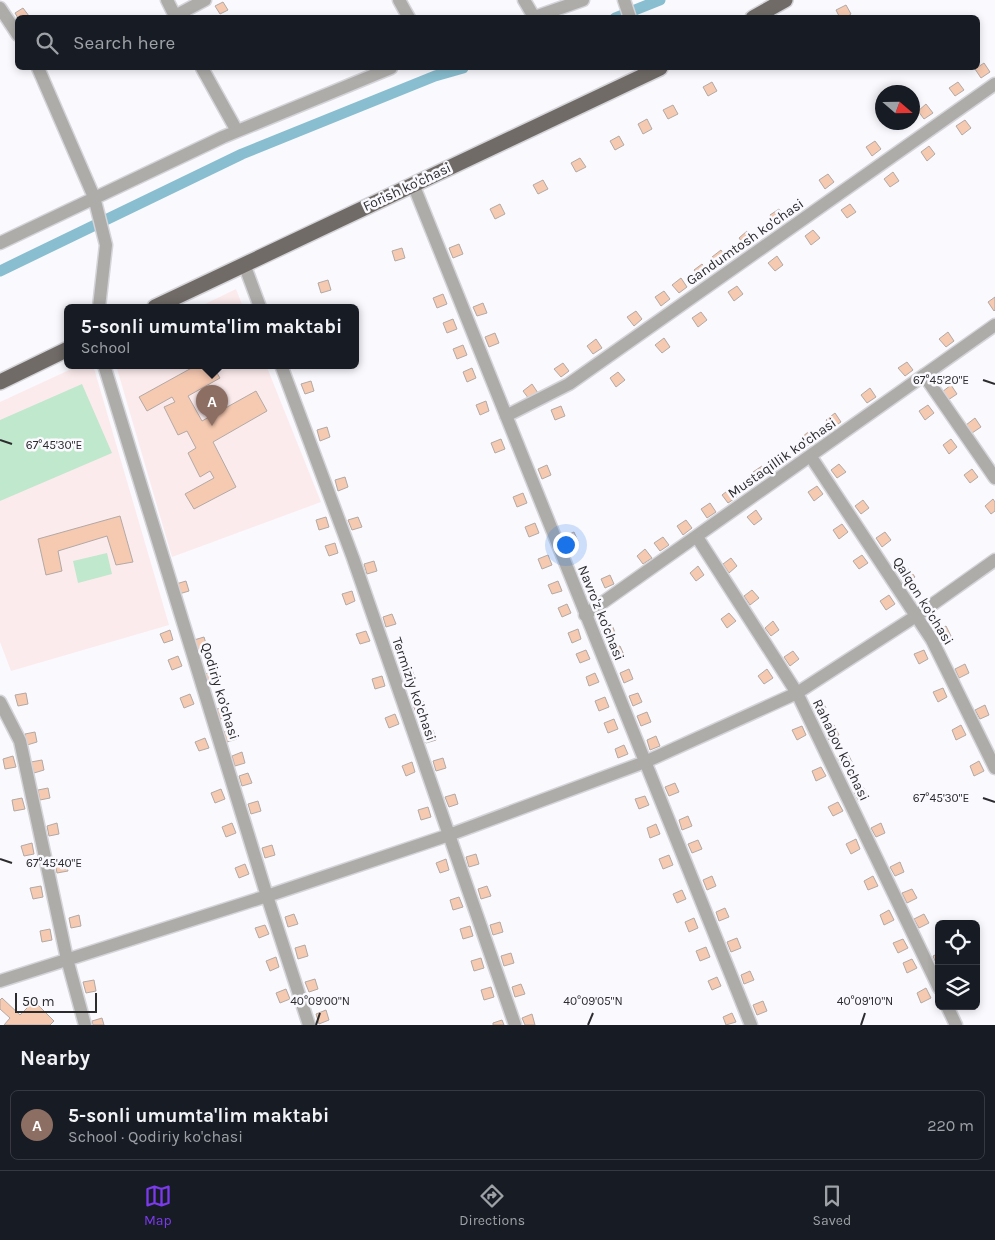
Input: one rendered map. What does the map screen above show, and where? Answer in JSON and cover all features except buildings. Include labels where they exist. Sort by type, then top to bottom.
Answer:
[{"type":"main road","points":[[758,15],[786,0]]},
{"type":"main road","name":"Forish ko'chasi","points":[[161,304],[651,70]]},
{"type":"main road","points":[[0,382],[64,351]]},
{"type":"street","points":[[166,0],[175,15]]},
{"type":"street","points":[[179,15],[205,0]]},
{"type":"street","points":[[399,0],[407,15]]},
{"type":"street","points":[[524,0],[532,15]]},
{"type":"street","points":[[539,15],[583,0]]},
{"type":"street","points":[[624,0],[629,15]]},
{"type":"street","points":[[0,8],[15,30]]},
{"type":"street","points":[[39,70],[94,197],[106,245],[99,304]]},
{"type":"street","points":[[203,70],[236,131]]},
{"type":"street","points":[[0,242],[236,131],[386,70]]},
{"type":"street","name":"Gandumtosh ko'chasi","points":[[506,416],[569,384],[995,84]]},
{"type":"street","name":"Navro'z ko'chasi","points":[[413,184],[751,1025]]},
{"type":"street","points":[[244,264],[259,304]]},
{"type":"street","name":"Mustaqillik ko'chasi","points":[[585,615],[811,457],[995,325]]},
{"type":"street","name":"Qodiriy ko'chasi","points":[[105,369],[267,896],[309,1025]]},
{"type":"street","name":"Termiziy ko'chasi","points":[[282,369],[353,558],[515,1025]]},
{"type":"street","points":[[924,375],[995,478]]},
{"type":"street","name":"Qalqon ko'chasi","points":[[811,457],[932,640],[995,768]]},
{"type":"street","name":"Rahabov ko'chasi","points":[[696,537],[797,693],[935,980]]},
{"type":"street","points":[[0,981],[449,836],[644,762],[797,693],[916,616],[995,560]]},
{"type":"street","points":[[0,702],[20,741],[67,959],[85,1025]]},
{"type":"street","points":[[949,1010],[956,1025]]},
{"type":"shaded area","points":[[236,289],[242,304],[205,304]]},
{"type":"shaded area","points":[[71,369],[94,369],[169,625],[11,671],[0,642],[0,402]]},
{"type":"shaded area","points":[[117,369],[268,369],[321,502],[172,557]]},
{"type":"green space","points":[[82,384],[112,453],[0,501],[0,420]]},
{"type":"green space","points":[[107,553],[112,574],[78,583],[73,561]]},
{"type":"waterway","points":[[622,15],[660,0]]},
{"type":"waterway","points":[[0,271],[242,154],[435,76],[456,70]]},
{"type":"place","name":"5-sonli umumta'lim maktabi","points":[[212,426]]}]
